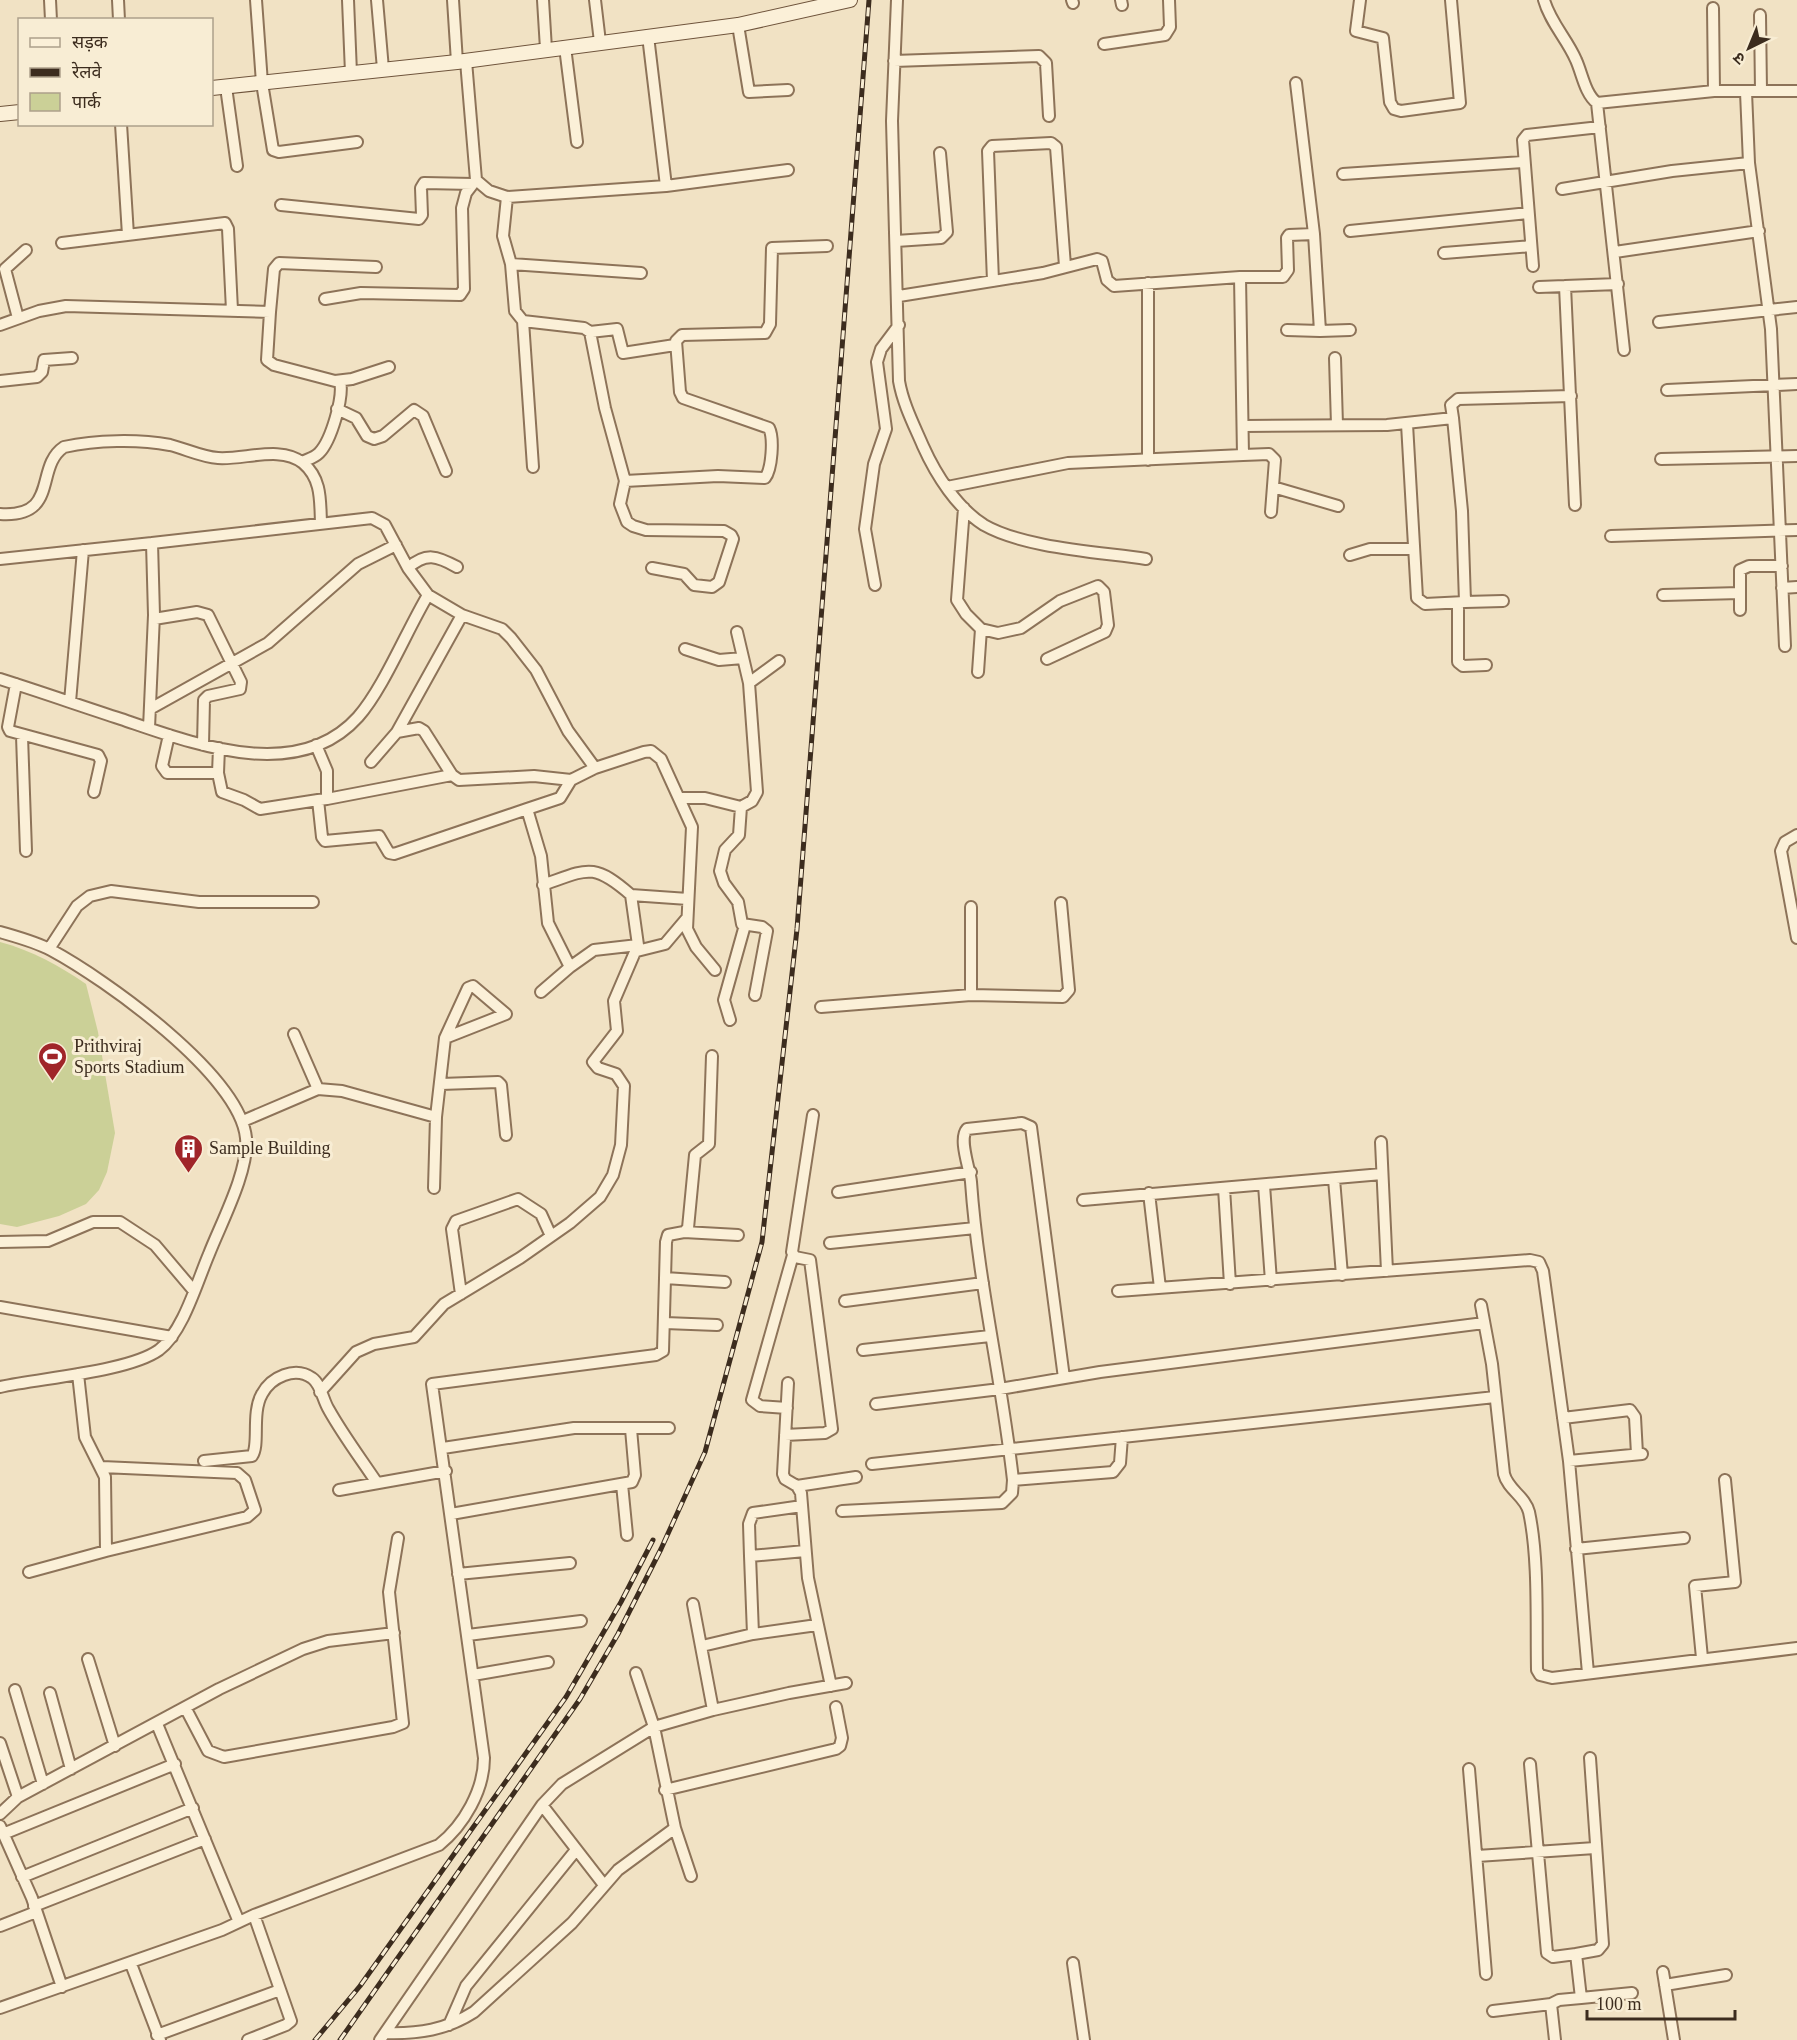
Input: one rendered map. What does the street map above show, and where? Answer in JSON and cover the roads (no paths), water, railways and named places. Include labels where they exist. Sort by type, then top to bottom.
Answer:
[{"type":"main road","points":[[213,88],[462,61],[738,25],[844,1]]},
{"type":"main road","points":[[0,114],[18,112]]},
{"type":"street","points":[[50,0],[51,18]]},
{"type":"street","points":[[118,0],[119,18]]},
{"type":"street","points":[[256,0],[262,83],[273,150],[279,152],[357,142]]},
{"type":"street","points":[[348,0],[351,73]]},
{"type":"street","points":[[377,0],[383,69]]},
{"type":"street","points":[[325,299],[361,293],[460,295],[464,289],[462,208],[466,193],[475,182],[453,0]]},
{"type":"street","points":[[543,0],[546,49]]},
{"type":"street","points":[[595,0],[600,42]]},
{"type":"street","points":[[897,0],[892,121],[901,393],[925,451],[947,487],[964,508],[984,525],[1010,536],[1146,559]]},
{"type":"street","points":[[1104,44],[1165,35],[1170,27],[1169,0]]},
{"type":"street","points":[[1359,0],[1356,31],[1362,34],[1379,35],[1383,38],[1390,102],[1394,109],[1401,111],[1457,106],[1460,102],[1451,0]]},
{"type":"street","points":[[1544,0],[1575,58],[1591,96],[1597,103],[1624,350]]},
{"type":"street","points":[[1713,8],[1714,91]]},
{"type":"street","points":[[1760,15],[1761,91]]},
{"type":"street","points":[[738,25],[749,92],[788,90]]},
{"type":"street","points":[[648,36],[666,186]]},
{"type":"street","points":[[565,47],[577,142]]},
{"type":"street","points":[[894,61],[1039,56],[1046,63],[1049,116]]},
{"type":"street","points":[[1296,83],[1314,234],[1320,331]]},
{"type":"street","points":[[226,87],[237,166]]},
{"type":"street","points":[[1597,103],[1714,91],[1797,91]]},
{"type":"street","points":[[1746,92],[1749,163],[1769,309],[1778,456],[1785,646]]},
{"type":"street","points":[[121,126],[128,235]]},
{"type":"street","points":[[1533,266],[1523,140],[1527,135],[1600,128]]},
{"type":"street","points":[[993,281],[988,151],[992,146],[1051,143],[1056,147],[1065,266]]},
{"type":"street","points":[[896,242],[940,238],[947,232],[940,153]]},
{"type":"street","points":[[1343,174],[1523,162]]},
{"type":"street","points":[[1562,189],[1749,163]]},
{"type":"street","points":[[281,205],[419,219],[422,215],[421,188],[424,183],[475,182],[489,191],[507,197],[666,186],[788,170]]},
{"type":"street","points":[[507,197],[503,236],[511,264],[514,311],[523,321],[533,467]]},
{"type":"street","points":[[1350,231],[1528,213]]},
{"type":"street","points":[[62,243],[225,223],[228,229],[232,310]]},
{"type":"street","points":[[1615,252],[1759,231]]},
{"type":"street","points":[[899,296],[1043,273],[1100,259],[1111,284],[1283,277],[1288,270],[1289,235],[1314,234]]},
{"type":"street","points":[[625,481],[768,476],[772,434],[769,428],[683,398],[675,345],[682,335],[765,333],[770,324],[772,248],[827,246]]},
{"type":"street","points":[[1444,253],[1531,246]]},
{"type":"street","points":[[18,318],[5,269],[26,250]]},
{"type":"street","points":[[376,267],[279,263],[274,268],[267,353],[270,363],[340,381],[389,367]]},
{"type":"street","points":[[511,264],[641,273]]},
{"type":"street","points":[[1240,277],[1243,454]]},
{"type":"street","points":[[1148,283],[1148,460]]},
{"type":"street","points":[[1539,287],[1618,284]]},
{"type":"street","points":[[1565,286],[1575,505]]},
{"type":"street","points":[[0,325],[66,306],[270,312]]},
{"type":"street","points":[[1659,322],[1797,307]]},
{"type":"street","points":[[523,321],[584,328],[591,332],[617,329],[623,352],[675,345]]},
{"type":"street","points":[[875,585],[868,557],[865,529],[874,464],[886,429],[877,362],[881,349],[899,325]]},
{"type":"street","points":[[1287,330],[1350,330]]},
{"type":"street","points":[[591,332],[605,408],[625,481],[620,504],[627,522],[638,529],[724,531],[733,539],[719,582],[712,587],[694,585],[684,574],[652,568]]},
{"type":"street","points":[[0,381],[37,377],[42,372],[44,360],[72,358]]},
{"type":"street","points":[[1335,358],[1337,425]]},
{"type":"street","points":[[302,462],[314,457],[324,447],[342,392],[340,381]]},
{"type":"street","points":[[1667,390],[1797,384]]},
{"type":"street","points":[[1486,665],[1463,666],[1458,662],[1462,511],[1451,405],[1458,399],[1571,396]]},
{"type":"street","points":[[337,410],[356,418],[367,436],[374,439],[383,436],[414,410],[417,410],[423,416],[446,471]]},
{"type":"street","points":[[1244,426],[1407,424],[1453,418]]},
{"type":"street","points":[[1407,424],[1418,601],[1425,604],[1503,601]]},
{"type":"street","points":[[0,514],[21,515],[31,509],[42,491],[58,453],[69,446],[148,443],[169,445],[210,457],[282,456],[302,462],[315,478],[320,489],[321,523]]},
{"type":"street","points":[[947,487],[1068,463],[1243,454],[1272,455],[1275,460],[1271,512]]},
{"type":"street","points":[[1661,459],[1797,456]]},
{"type":"street","points":[[1273,487],[1338,506]]},
{"type":"street","points":[[964,508],[957,600],[966,614],[981,629],[998,633],[1013,631],[1028,625],[1060,601],[1095,587],[1102,588],[1104,591],[1107,629],[1101,635],[1047,659]]},
{"type":"street","points":[[0,559],[362,518],[379,520],[388,529],[408,568],[428,595],[462,615],[502,629],[519,646],[536,670],[568,731],[595,768]]},
{"type":"street","points":[[1611,536],[1797,530]]},
{"type":"street","points":[[149,728],[154,619],[152,543]]},
{"type":"street","points":[[150,709],[280,634],[358,564],[396,545]]},
{"type":"street","points":[[1350,555],[1370,549],[1414,549]]},
{"type":"street","points":[[70,702],[83,550]]},
{"type":"street","points":[[408,568],[417,560],[429,556],[441,558],[457,567]]},
{"type":"street","points":[[1740,610],[1739,575],[1744,567],[1782,566]]},
{"type":"street","points":[[1782,588],[1797,587]]},
{"type":"street","points":[[1663,595],[1740,593]]},
{"type":"street","points":[[0,679],[203,745],[274,753],[316,745],[348,726],[366,706],[428,595]]},
{"type":"street","points":[[154,619],[203,613],[211,619],[242,686],[237,690],[208,696],[204,700],[203,745]]},
{"type":"street","points":[[371,762],[397,732],[462,615]]},
{"type":"street","points":[[978,672],[981,629]]},
{"type":"street","points":[[681,798],[705,798],[741,807],[752,801],[757,792],[749,683],[737,633]]},
{"type":"street","points":[[685,649],[718,660],[743,658]]},
{"type":"street","points":[[749,683],[779,661]]},
{"type":"street","points":[[16,684],[8,727],[10,731],[98,755],[101,761],[94,792]]},
{"type":"street","points":[[397,732],[419,728],[424,731],[452,775],[463,781],[534,776],[571,780],[595,768],[651,752],[661,759],[681,798],[692,827],[687,918],[690,938],[715,970]]},
{"type":"street","points":[[169,735],[162,766],[164,772],[218,773]]},
{"type":"street","points":[[22,736],[26,851]]},
{"type":"street","points":[[316,745],[327,771],[323,800],[323,840],[330,842],[379,836],[390,854],[561,798],[571,780]]},
{"type":"street","points":[[219,748],[218,773],[222,792],[260,809],[323,800],[452,775]]},
{"type":"street","points":[[730,1020],[724,1000],[745,926],[738,902],[724,883],[720,871],[725,850],[739,835],[741,807]]},
{"type":"street","points":[[527,809],[540,851],[548,923],[570,967]]},
{"type":"street","points":[[1797,835],[1785,842],[1781,851],[1794,909],[1797,938]]},
{"type":"street","points":[[543,885],[578,873],[595,871],[611,878],[631,895],[688,899]]},
{"type":"street","points":[[49,949],[77,906],[90,896],[111,891],[199,902],[313,902]]},
{"type":"street","points":[[320,1392],[356,1352],[374,1344],[414,1337],[421,1332],[436,1310],[551,1236],[600,1197],[618,1160],[623,1133],[624,1086],[616,1074],[598,1068],[593,1062],[617,1031],[614,1001],[638,948],[631,895]]},
{"type":"street","points":[[821,1007],[971,995],[1063,997],[1068,993],[1061,903]]},
{"type":"street","points":[[971,907],[971,995]]},
{"type":"street","points":[[541,992],[594,950],[659,946],[671,941],[687,918]]},
{"type":"street","points":[[745,926],[762,927],[766,931],[755,994]]},
{"type":"street","points":[[0,932],[49,949],[118,991],[170,1033],[211,1077],[243,1121],[246,1155],[194,1291],[172,1336],[147,1357],[78,1374],[0,1387]]},
{"type":"street","points":[[434,1188],[436,1117],[445,1038],[471,985],[506,1014],[504,1017],[445,1038]]},
{"type":"street","points":[[294,1034],[318,1089]]},
{"type":"street","points":[[684,1232],[688,1228],[695,1155],[709,1144],[712,1056]]},
{"type":"street","points":[[441,1084],[498,1082],[503,1093],[506,1134]]},
{"type":"street","points":[[243,1121],[318,1089],[342,1091],[436,1117]]},
{"type":"street","points":[[787,1408],[760,1406],[752,1400],[793,1255],[813,1115]]},
{"type":"street","points":[[842,1511],[997,1504],[1008,1498],[1012,1492],[1010,1450],[990,1336],[975,1228],[970,1172],[963,1137],[967,1129],[1022,1123],[1032,1127],[1064,1378]]},
{"type":"street","points":[[1381,1142],[1387,1271]]},
{"type":"street","points":[[838,1192],[970,1172]]},
{"type":"street","points":[[1083,1200],[1382,1174]]},
{"type":"street","points":[[1334,1179],[1342,1275]]},
{"type":"street","points":[[1264,1185],[1271,1281]]},
{"type":"street","points":[[1224,1188],[1230,1284]]},
{"type":"street","points":[[1149,1193],[1160,1288]]},
{"type":"street","points":[[461,1294],[452,1229],[456,1221],[518,1199],[541,1214],[551,1236]]},
{"type":"street","points":[[0,1242],[48,1241],[93,1222],[120,1222],[155,1245],[194,1291]]},
{"type":"street","points":[[830,1243],[975,1228]]},
{"type":"street","points":[[0,2008],[130,1964],[439,1845],[449,1837],[473,1800],[484,1772],[443,1448],[432,1384],[660,1353],[664,1347],[666,1238],[671,1234],[684,1232],[738,1235]]},
{"type":"street","points":[[785,1435],[825,1433],[832,1429],[810,1260],[793,1255]]},
{"type":"street","points":[[1118,1291],[1271,1281],[1461,1264],[1530,1260],[1539,1262],[1543,1271],[1569,1461],[1588,1673]]},
{"type":"street","points":[[665,1278],[725,1282]]},
{"type":"street","points":[[845,1301],[983,1283]]},
{"type":"street","points":[[1481,1305],[1505,1481],[1523,1499],[1529,1512],[1534,1568],[1537,1670],[1545,1678],[1797,1648]]},
{"type":"street","points":[[0,1307],[172,1336]]},
{"type":"street","points":[[665,1323],[717,1325]]},
{"type":"street","points":[[876,1404],[1485,1323]]},
{"type":"street","points":[[863,1350],[990,1336]]},
{"type":"street","points":[[78,1374],[85,1437],[102,1467],[106,1551]]},
{"type":"street","points":[[204,1461],[252,1456],[255,1448],[255,1414],[262,1393],[275,1378],[303,1374],[313,1378],[328,1409],[377,1483]]},
{"type":"street","points":[[788,1383],[783,1474],[785,1479],[797,1486],[856,1477]]},
{"type":"street","points":[[872,1464],[1495,1397]]},
{"type":"street","points":[[1563,1418],[1630,1410],[1635,1417],[1639,1454],[1569,1461]]},
{"type":"street","points":[[443,1448],[574,1428],[669,1428]]},
{"type":"street","points":[[451,1514],[632,1482],[635,1475],[631,1429]]},
{"type":"street","points":[[1013,1480],[1113,1472],[1120,1464],[1122,1437]]},
{"type":"street","points":[[29,1572],[247,1517],[255,1510],[245,1480],[237,1473],[102,1467]]},
{"type":"street","points":[[339,1490],[446,1471]]},
{"type":"street","points":[[1702,1658],[1695,1586],[1735,1582],[1725,1480]]},
{"type":"street","points":[[622,1484],[627,1535]]},
{"type":"street","points":[[797,1486],[802,1506],[805,1551],[817,1626],[831,1686]]},
{"type":"street","points":[[753,1634],[749,1524],[753,1513],[802,1506]]},
{"type":"street","points":[[186,1709],[208,1751],[224,1757],[399,1726],[405,1719],[389,1583],[398,1538]]},
{"type":"street","points":[[1576,1550],[1684,1538]]},
{"type":"street","points":[[750,1556],[805,1551]]},
{"type":"street","points":[[458,1574],[570,1563]]},
{"type":"street","points":[[693,1604],[713,1710]]},
{"type":"street","points":[[468,1635],[581,1621]]},
{"type":"street","points":[[702,1646],[753,1634],[817,1626]]},
{"type":"street","points":[[0,1814],[18,1797],[243,1677],[315,1644],[394,1634]]},
{"type":"street","points":[[88,1659],[115,1746]]},
{"type":"street","points":[[473,1675],[548,1662]]},
{"type":"street","points":[[636,1673],[654,1727],[665,1790],[691,1876]]},
{"type":"street","points":[[383,2037],[452,1933],[542,1805],[562,1784],[654,1727],[713,1710],[846,1683]]},
{"type":"street","points":[[15,1690],[43,1784]]},
{"type":"street","points":[[50,1693],[71,1769]]},
{"type":"street","points":[[665,1790],[836,1749],[840,1746],[842,1738],[836,1707]]},
{"type":"street","points":[[157,1724],[240,1922]]},
{"type":"street","points":[[0,1743],[18,1797]]},
{"type":"street","points":[[1530,1764],[1546,1953],[1553,1957],[1598,1950],[1602,1944],[1590,1758]]},
{"type":"street","points":[[62,1987],[35,1909],[2,1830],[175,1764]]},
{"type":"street","points":[[1469,1769],[1486,1974]]},
{"type":"street","points":[[542,1805],[604,1885]]},
{"type":"street","points":[[22,1877],[193,1808]]},
{"type":"street","points":[[383,2037],[424,2033],[450,2025],[485,2003],[572,1923],[604,1885],[626,1864],[675,1828]]},
{"type":"street","points":[[0,1926],[35,1909],[206,1839]]},
{"type":"street","points":[[1477,1856],[1595,1848]]},
{"type":"street","points":[[450,2025],[466,1986],[509,1929],[576,1850]]},
{"type":"street","points":[[248,2040],[290,2023],[254,1915]]},
{"type":"street","points":[[1576,1954],[1581,1998]]},
{"type":"street","points":[[1074,1962],[1084,2040]]},
{"type":"street","points":[[130,1964],[159,2037],[280,1990]]},
{"type":"street","points":[[1664,1972],[1674,2040]]},
{"type":"street","points":[[1665,1985],[1726,1975]]},
{"type":"street","points":[[1492,2011],[1551,2004],[1559,2000],[1632,1993]]},
{"type":"street","points":[[1551,2004],[1555,2040]]},
{"type":"railway","points":[[340,2040],[580,1699],[618,1634],[661,1549],[705,1452],[762,1242],[797,929],[869,0]]},
{"type":"railway","points":[[315,2040],[360,1986],[566,1697],[621,1602],[653,1540]]},
{"type":"place","name":"Prithviraj Sports Stadium","points":[[53,1082]]},
{"type":"place","name":"Sample Building","points":[[188,1174]]}]
